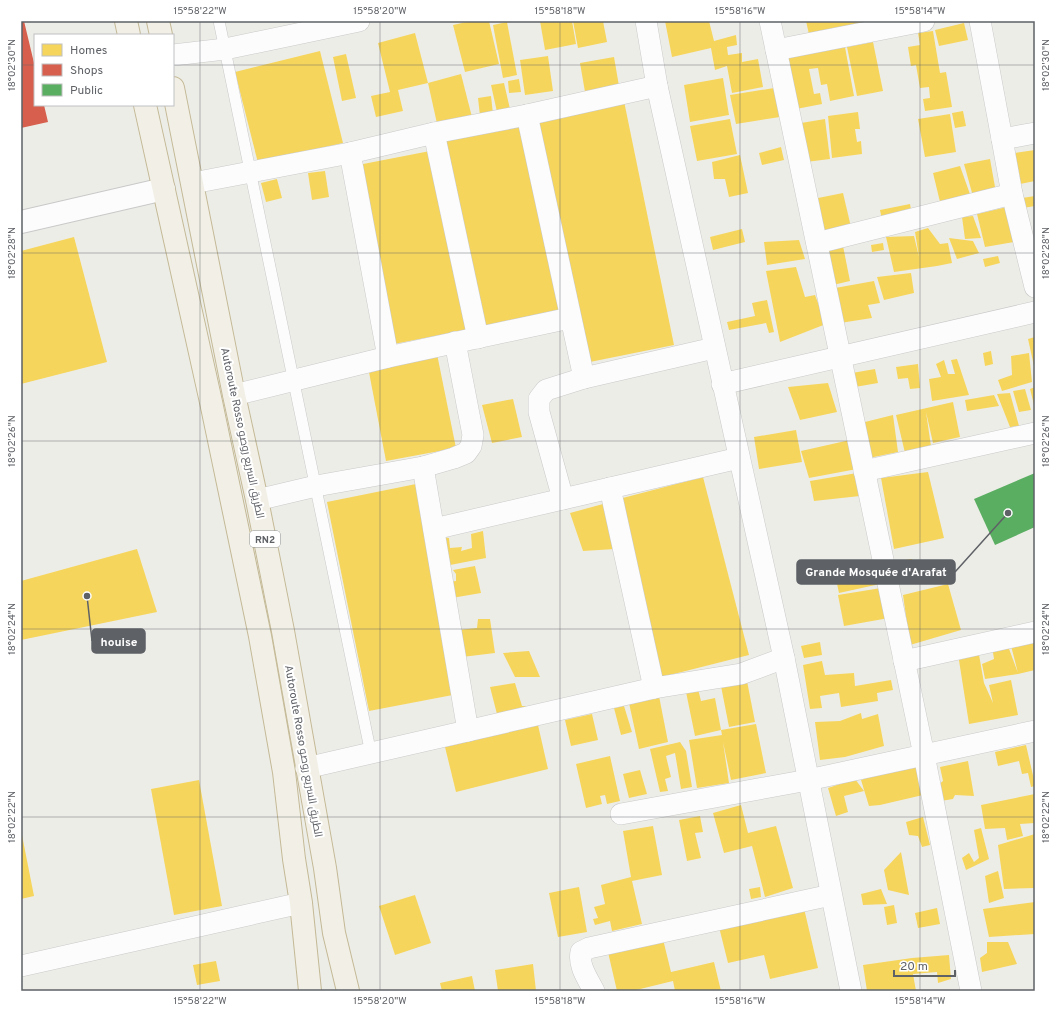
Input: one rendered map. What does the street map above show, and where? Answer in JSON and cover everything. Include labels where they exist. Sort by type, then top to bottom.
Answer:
[{"type":"highway","points":[[126,21],[129,34]]},
{"type":"highway","points":[[158,21],[161,34]]},
{"type":"highway","name":"Autoroute Rosso الطريق السريع روصو","points":[[174,93],[283,631],[306,768],[325,868],[334,933],[348,991]]},
{"type":"highway","name":"RN2","points":[[145,106],[211,402],[260,636],[284,772],[294,859],[301,903],[310,991]]},
{"type":"street","points":[[174,56],[225,49],[332,24],[359,21]]},
{"type":"street","points":[[646,21],[657,86],[784,658],[851,991]]},
{"type":"street","points":[[770,21],[924,755],[971,991]]},
{"type":"street","points":[[776,50],[924,21]]},
{"type":"street","points":[[980,21],[1012,194],[1035,287]]},
{"type":"street","points":[[193,183],[350,153],[434,133],[527,115],[657,86]]},
{"type":"street","points":[[527,115],[584,378]]},
{"type":"street","points":[[434,133],[478,338]]},
{"type":"street","points":[[1002,140],[1035,133]]},
{"type":"street","points":[[350,153],[388,357]]},
{"type":"street","points":[[21,222],[164,189]]},
{"type":"street","points":[[817,243],[1012,194]]},
{"type":"street","points":[[722,384],[841,358],[1035,312]]},
{"type":"street","points":[[234,395],[388,357],[570,318]]},
{"type":"street","points":[[257,500],[316,486],[422,467],[466,453],[471,446],[473,435],[455,342]]},
{"type":"street","points":[[563,499],[539,412],[539,399],[546,390],[584,378],[714,348]]},
{"type":"street","points":[[864,471],[1035,433]]},
{"type":"street","points":[[434,529],[739,458]]},
{"type":"street","points":[[422,467],[468,731]]},
{"type":"street","points":[[610,488],[654,688]]},
{"type":"street","points":[[904,661],[1035,632]]},
{"type":"street","points":[[306,768],[654,688],[741,674],[784,658]]},
{"type":"street","points":[[621,814],[808,780],[1035,731]]},
{"type":"street","points":[[594,991],[582,969],[580,958],[581,952],[589,948],[831,895]]},
{"type":"street","points":[[21,966],[301,903]]},
{"type":"lane","points":[[219,21],[249,173],[294,381],[371,754]]},
{"type":"building: Homes","points":[[471,21],[489,21],[499,64],[465,72],[453,25]]},
{"type":"building: Homes","points":[[540,21],[572,21],[576,44],[545,50]]},
{"type":"building: Homes","points":[[573,21],[603,21],[607,42],[578,48]]},
{"type":"building: Homes","points":[[665,21],[709,21],[714,41],[736,35],[737,45],[727,47],[728,55],[742,53],[742,62],[758,59],[763,87],[732,93],[727,66],[715,70],[711,48],[672,57]]},
{"type":"building: Homes","points":[[806,21],[861,21],[863,28],[810,39]]},
{"type":"building: Homes","points":[[507,22],[517,75],[503,78],[493,25]]},
{"type":"building: Homes","points":[[964,23],[968,40],[939,46],[935,30]]},
{"type":"building: Homes","points":[[933,31],[940,73],[946,72],[952,107],[925,111],[923,99],[930,98],[929,87],[920,88],[916,65],[911,66],[908,47],[920,45],[918,33]]},
{"type":"building: Homes","points":[[415,33],[428,83],[398,90],[403,111],[376,117],[371,96],[390,92],[378,43]]},
{"type":"building: Homes","points":[[873,42],[883,91],[857,96],[847,47]]},
{"type":"building: Homes","points":[[845,47],[854,96],[830,101],[827,84],[821,85],[818,68],[809,69],[814,94],[820,93],[822,104],[791,110],[782,59]]},
{"type":"building: Homes","points":[[320,51],[343,143],[258,163],[235,72]]},
{"type":"building: Homes","points":[[346,54],[356,98],[342,101],[333,57]]},
{"type":"building: Homes","points":[[548,56],[553,91],[525,95],[520,60]]},
{"type":"building: Homes","points":[[614,57],[619,86],[585,92],[580,63]]},
{"type":"building: Homes","points":[[461,74],[473,121],[438,128],[428,83]]},
{"type":"building: Homes","points":[[723,78],[729,115],[690,122],[684,85]]},
{"type":"building: Homes","points":[[519,79],[521,92],[509,93],[508,81]]},
{"type":"building: Homes","points":[[504,83],[510,109],[497,112],[491,85]]},
{"type":"building: Homes","points":[[774,88],[780,117],[736,124],[730,95]]},
{"type":"building: Homes","points":[[491,96],[493,114],[480,116],[478,98]]},
{"type":"building: Homes","points":[[624,101],[674,345],[585,363],[535,119]]},
{"type":"building: Homes","points":[[963,111],[966,126],[955,128],[952,113]]},
{"type":"building: Homes","points":[[858,112],[860,129],[855,129],[857,142],[861,141],[862,154],[832,158],[828,116]]},
{"type":"building: Homes","points":[[950,114],[956,152],[925,157],[918,119]]},
{"type":"building: Homes","points":[[730,119],[737,154],[697,161],[690,126]]},
{"type":"building: Homes","points":[[825,119],[830,159],[806,162],[801,123]]},
{"type":"building: Homes","points":[[520,124],[560,312],[483,328],[443,140]]},
{"type":"building: Homes","points":[[781,147],[784,160],[762,165],[759,153]]},
{"type":"building: Homes","points":[[1035,150],[1035,181],[1020,184],[1015,153]]},
{"type":"building: Homes","points":[[430,151],[466,330],[394,344],[358,165]]},
{"type":"building: Homes","points":[[740,155],[748,193],[729,197],[725,179],[714,179],[712,162]]},
{"type":"building: Homes","points":[[990,159],[997,198],[974,200],[964,164]]},
{"type":"building: Homes","points":[[960,166],[971,197],[941,206],[933,173]]},
{"type":"building: Homes","points":[[325,171],[329,197],[312,200],[308,173]]},
{"type":"building: Homes","points":[[277,179],[282,198],[266,202],[261,183]]},
{"type":"building: Homes","points":[[843,193],[851,227],[821,234],[813,199]]},
{"type":"building: Homes","points":[[1035,196],[1035,206],[1023,208],[1022,198]]},
{"type":"building: Homes","points":[[910,204],[912,215],[882,220],[880,210]]},
{"type":"building: Homes","points":[[1007,207],[1014,242],[985,247],[977,214]]},
{"type":"building: Homes","points":[[973,216],[981,238],[965,239],[962,217]]},
{"type":"building: Homes","points":[[928,228],[940,244],[948,243],[952,263],[894,272],[886,237],[914,236],[919,257],[915,232]]},
{"type":"building: Homes","points":[[742,229],[745,242],[713,250],[710,237]]},
{"type":"building: Homes","points":[[74,237],[107,362],[21,384],[21,251]]},
{"type":"building: Homes","points":[[949,238],[973,241],[979,253],[957,259]]},
{"type":"building: Homes","points":[[799,240],[805,259],[767,265],[764,242]]},
{"type":"building: Homes","points":[[883,243],[884,250],[872,252],[871,245]]},
{"type":"building: Homes","points":[[843,246],[850,281],[833,285],[826,250]]},
{"type":"building: Homes","points":[[998,256],[1000,263],[985,267],[983,259]]},
{"type":"building: Homes","points":[[796,267],[805,297],[815,295],[826,324],[780,342],[766,271]]},
{"type":"building: Homes","points":[[911,273],[914,293],[884,300],[877,277]]},
{"type":"building: Homes","points":[[874,281],[880,303],[868,305],[872,318],[840,323],[835,288]]},
{"type":"building: Homes","points":[[767,300],[774,332],[769,333],[766,323],[729,330],[727,322],[755,316],[752,303]]},
{"type":"building: Homes","points":[[1035,337],[1035,366],[1034,366],[1028,339]]},
{"type":"building: Homes","points":[[991,351],[993,364],[985,366],[983,353]]},
{"type":"building: Homes","points":[[1029,353],[1032,382],[1002,391],[998,380],[1012,375],[1011,356]]},
{"type":"building: Homes","points":[[437,354],[456,448],[386,461],[368,367]]},
{"type":"building: Homes","points":[[957,359],[969,395],[932,401],[929,379],[941,377],[936,364],[944,360],[948,374],[955,374],[951,360]]},
{"type":"building: Homes","points":[[918,364],[920,388],[910,389],[908,378],[898,379],[896,367]]},
{"type":"building: Homes","points":[[875,369],[878,383],[855,387],[852,373]]},
{"type":"building: Homes","points":[[828,383],[837,412],[800,420],[788,387]]},
{"type":"building: Homes","points":[[1035,387],[1035,405],[1034,405],[1030,389]]},
{"type":"building: Homes","points":[[1025,389],[1031,410],[1019,412],[1013,391]]},
{"type":"building: Homes","points":[[1010,393],[1019,426],[1010,427],[997,394]]},
{"type":"building: Homes","points":[[994,395],[999,406],[967,411],[965,400]]},
{"type":"building: Homes","points":[[513,399],[522,437],[492,443],[482,405]]},
{"type":"building: Homes","points":[[953,402],[960,437],[933,443],[926,412],[931,446],[905,453],[896,415]]},
{"type":"building: Homes","points":[[893,415],[898,452],[869,458],[861,423]]},
{"type":"building: Homes","points":[[796,430],[802,462],[759,469],[754,437]]},
{"type":"building: Homes","points":[[850,440],[857,469],[809,478],[801,451]]},
{"type":"building: Homes","points":[[928,472],[944,538],[894,549],[881,478]]},
{"type":"building: Homes","points":[[857,473],[860,496],[814,501],[810,481]]},
{"type":"building: Homes","points":[[703,477],[749,655],[662,677],[615,500]]},
{"type":"building: Homes","points":[[416,484],[458,694],[369,711],[327,502]]},
{"type":"building: Homes","points":[[603,504],[615,549],[583,551],[570,513]]},
{"type":"building: Homes","points":[[483,531],[486,558],[445,566],[440,537],[449,538],[450,548],[462,547],[461,551],[472,548],[471,534]]},
{"type":"building: Homes","points":[[137,549],[157,612],[21,640],[21,581]]},
{"type":"building: Homes","points":[[912,559],[915,577],[901,579],[898,561]]},
{"type":"building: Homes","points":[[875,561],[880,584],[839,593],[834,570]]},
{"type":"building: Homes","points":[[475,566],[481,593],[446,599],[443,582],[456,581],[456,574],[453,570]]},
{"type":"building: Homes","points":[[948,584],[961,630],[910,645],[903,595]]},
{"type":"building: Homes","points":[[881,588],[889,618],[844,626],[838,595]]},
{"type":"building: Homes","points":[[478,619],[490,619],[495,653],[462,657],[458,630],[477,628]]},
{"type":"building: Homes","points":[[1035,635],[1035,670],[985,679],[982,664],[994,659],[992,646],[1005,638],[1018,673],[1009,638]]},
{"type":"building: Homes","points":[[820,642],[822,655],[804,658],[801,646]]},
{"type":"building: Homes","points":[[978,649],[984,683],[993,703],[989,685],[1011,680],[1018,715],[969,724],[958,654]]},
{"type":"building: Homes","points":[[529,651],[540,677],[515,677],[503,653]]},
{"type":"building: Homes","points":[[822,661],[825,675],[854,673],[855,686],[891,680],[893,690],[877,693],[878,701],[841,707],[839,693],[820,696],[822,708],[810,709],[803,665]]},
{"type":"building: Homes","points":[[747,681],[755,722],[729,727],[721,686]]},
{"type":"building: Homes","points":[[515,683],[522,706],[531,706],[498,718],[490,687]]},
{"type":"building: Homes","points":[[698,689],[701,701],[715,698],[721,730],[695,736],[686,692]]},
{"type":"building: Homes","points":[[659,696],[668,742],[639,749],[629,703]]},
{"type":"building: Homes","points":[[624,706],[632,732],[621,735],[614,708]]},
{"type":"building: Homes","points":[[861,713],[862,719],[878,714],[884,746],[845,757],[820,760],[815,722],[840,721]]},
{"type":"building: Homes","points":[[592,714],[598,740],[571,746],[565,720]]},
{"type":"building: Homes","points":[[756,724],[766,773],[731,780],[723,742],[729,783],[697,788],[689,740],[722,735],[721,730]]},
{"type":"building: Homes","points":[[538,725],[548,769],[456,792],[445,747]]},
{"type":"building: Homes","points":[[680,742],[686,751],[692,787],[681,789],[675,753],[666,756],[671,777],[665,779],[668,791],[660,792],[650,749]]},
{"type":"building: Homes","points":[[1026,745],[1035,784],[1035,786],[1031,787],[1028,773],[1022,774],[1019,761],[998,766],[995,752]]},
{"type":"building: Homes","points":[[610,756],[620,801],[607,804],[605,795],[600,796],[602,804],[586,808],[576,764]]},
{"type":"building: Homes","points":[[968,761],[974,796],[955,795],[953,799],[941,801],[938,785],[943,781],[940,767]]},
{"type":"building: Homes","points":[[919,767],[923,795],[880,805],[869,806],[861,780],[874,775]]},
{"type":"building: Homes","points":[[640,770],[647,794],[629,798],[623,774]]},
{"type":"building: Homes","points":[[855,779],[864,791],[844,796],[848,812],[836,816],[828,788]]},
{"type":"building: Homes","points":[[199,780],[222,906],[174,915],[151,789]]},
{"type":"building: Homes","points":[[1035,794],[1035,823],[1020,824],[1023,836],[1007,840],[1005,828],[985,829],[981,805]]},
{"type":"building: Homes","points":[[741,805],[748,833],[776,826],[793,888],[765,897],[752,846],[724,853],[713,813]]},
{"type":"building: Homes","points":[[700,816],[703,832],[695,833],[701,858],[687,861],[679,820]]},
{"type":"building: Homes","points":[[923,817],[930,845],[922,847],[918,836],[909,835],[906,822]]},
{"type":"building: Homes","points":[[653,826],[662,875],[632,881],[642,924],[612,931],[610,921],[595,925],[593,919],[598,918],[594,907],[605,904],[601,885],[631,877],[623,831]]},
{"type":"building: Homes","points":[[981,828],[989,859],[966,870],[962,858],[969,853],[974,862],[979,858],[974,830]]},
{"type":"building: Homes","points":[[21,830],[34,896],[21,899]]},
{"type":"building: Homes","points":[[1035,834],[1035,888],[1004,889],[998,845]]},
{"type":"building: Homes","points":[[901,852],[909,895],[888,890],[884,870]]},
{"type":"building: Homes","points":[[998,871],[1004,898],[989,903],[985,876]]},
{"type":"building: Homes","points":[[579,887],[587,932],[558,937],[549,893]]},
{"type":"building: Homes","points":[[760,887],[761,897],[751,899],[749,889]]},
{"type":"building: Homes","points":[[881,889],[887,904],[863,905],[861,894]]},
{"type":"building: Homes","points":[[415,895],[431,943],[395,955],[379,906]]},
{"type":"building: Homes","points":[[1035,902],[1035,934],[989,937],[983,909]]},
{"type":"building: Homes","points":[[803,904],[818,968],[770,979],[764,955],[728,963],[718,923]]},
{"type":"building: Homes","points":[[894,905],[897,923],[887,925],[884,907]]},
{"type":"building: Homes","points":[[937,908],[940,924],[918,928],[915,913]]},
{"type":"building: Homes","points":[[662,935],[671,972],[714,962],[721,991],[675,991],[673,981],[632,991],[617,991],[607,948]]},
{"type":"building: Homes","points":[[987,942],[1008,942],[1017,964],[982,972],[980,958],[987,953]]},
{"type":"building: Homes","points":[[949,955],[951,979],[938,983],[937,972],[913,974],[916,991],[867,991],[863,965],[912,958]]},
{"type":"building: Homes","points":[[216,961],[220,981],[197,985],[193,965]]},
{"type":"building: Homes","points":[[533,964],[536,991],[498,991],[495,970]]},
{"type":"building: Homes","points":[[472,976],[475,991],[442,991],[440,983]]},
{"type":"building: Shops","points":[[21,21],[24,21],[34,63],[34,106],[44,106],[48,122],[21,128]]},
{"type":"building: Public","points":[[1035,473],[1035,527],[995,545],[974,499]]},
{"type":"place","name":"Grande Mosquée d'Arafat","points":[[1008,513]]},
{"type":"place","name":"houise","points":[[87,596]]}]
